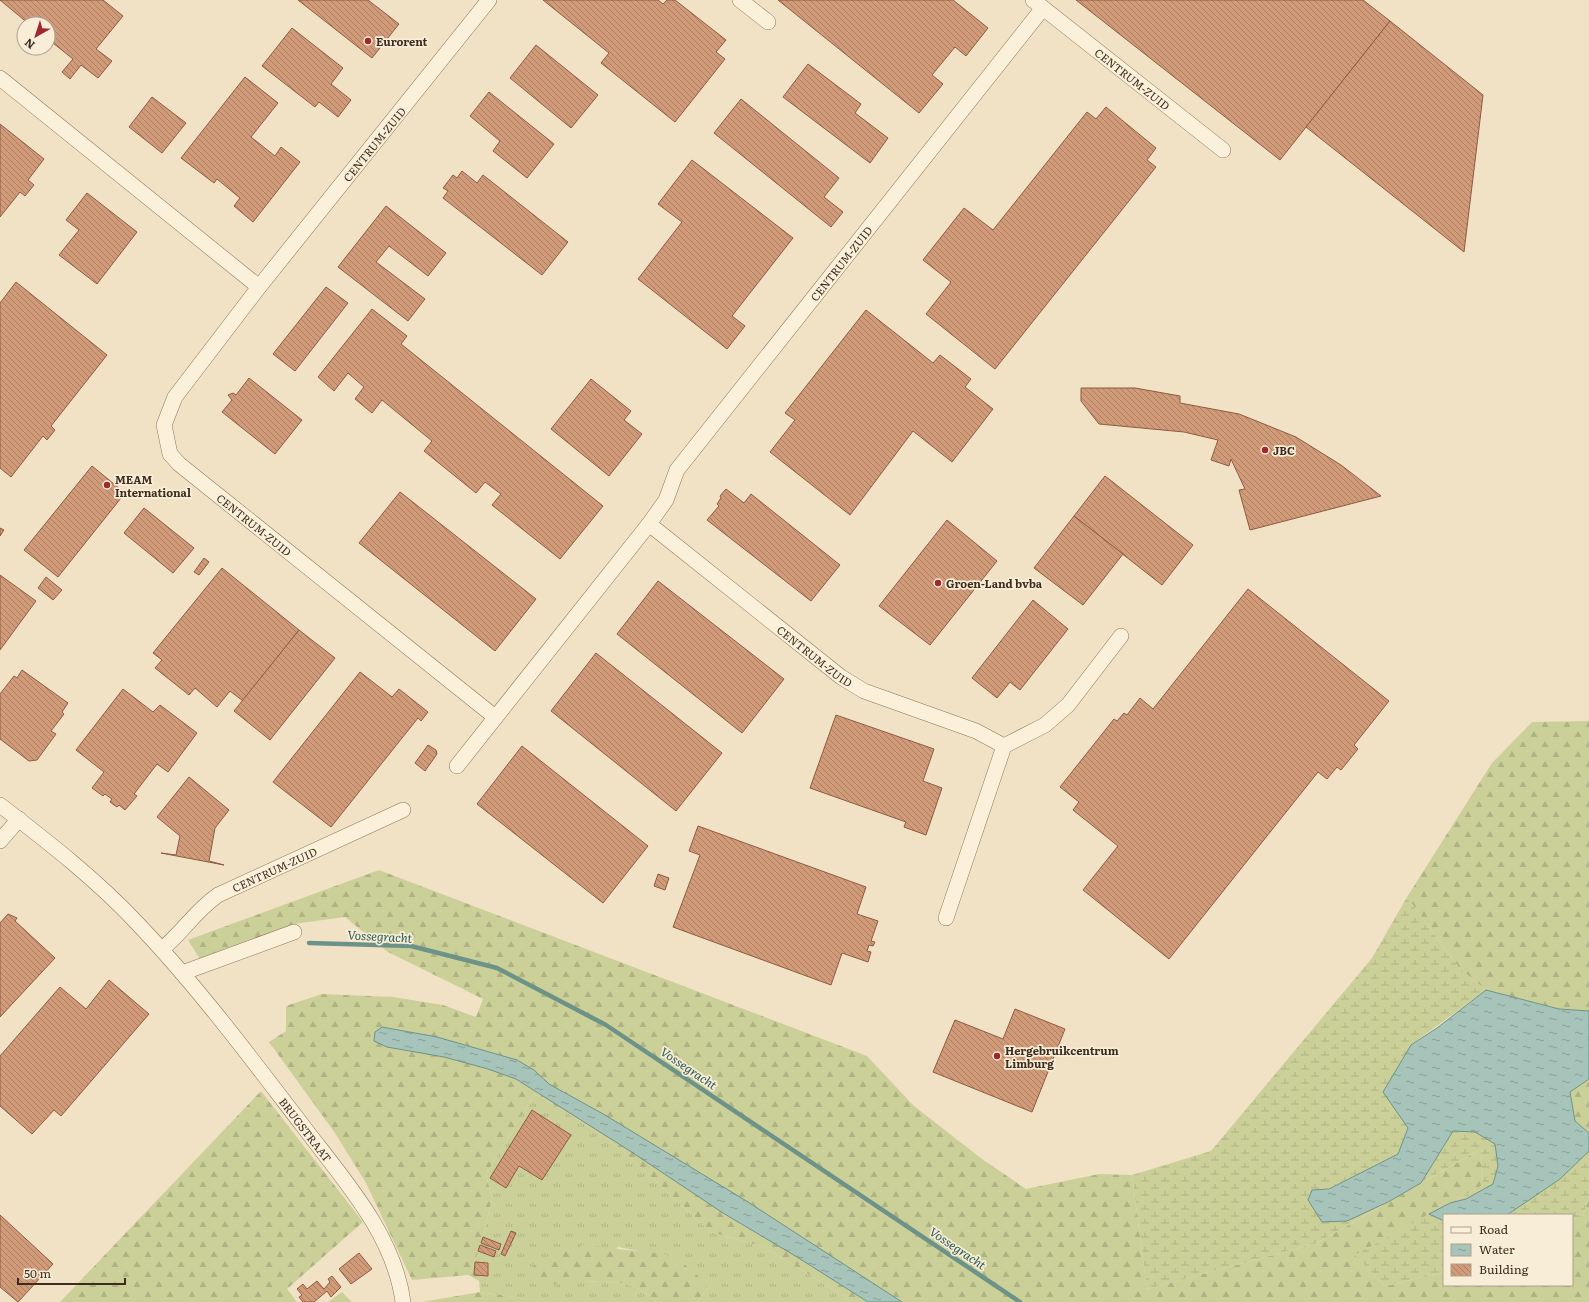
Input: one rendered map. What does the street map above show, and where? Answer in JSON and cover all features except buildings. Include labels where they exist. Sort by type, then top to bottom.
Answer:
[{"type":"street","name":"CENTRUM-ZUID","points":[[489,0],[259,287],[175,397],[164,424],[170,454],[179,464],[494,718]]},
{"type":"street","points":[[740,0],[768,22]]},
{"type":"street","name":"CENTRUM-ZUID","points":[[457,766],[650,524],[666,500],[677,470],[1038,4],[1223,150]]},
{"type":"street","points":[[0,78],[259,287]]},
{"type":"street","name":"CENTRUM-ZUID","points":[[650,524],[841,677],[852,684],[864,691],[976,731],[1004,746]]},
{"type":"street","points":[[946,918],[1004,746],[1045,725],[1068,705],[1120,636]]},
{"type":"street","points":[[0,805],[72,863],[137,922],[182,973],[294,932]]},
{"type":"street","name":"CENTRUM-ZUID","points":[[162,949],[175,939],[196,912],[218,895],[403,810]]},
{"type":"street","points":[[0,841],[18,819]]},
{"type":"street","name":"BRUGSTRAAT","points":[[182,973],[227,1026],[344,1180],[380,1234],[394,1261],[403,1302]]},
{"type":"green space","points":[[1589,721],[1589,1011],[1559,1009],[1486,990],[1460,969],[1407,897],[1492,763],[1532,722]]},
{"type":"green space","points":[[379,870],[867,1056],[914,1106],[982,1159],[1026,1189],[1099,1174],[1132,1175],[1147,1289],[1317,1243],[1481,1149],[1483,1185],[1355,1255],[1385,1286],[1443,1272],[1443,1286],[1573,1286],[1573,1220],[1583,1215],[1589,1196],[1589,1302],[854,1302],[764,1247],[711,1232],[623,1151],[584,1123],[535,1094],[486,1174],[492,1199],[480,1247],[469,1275],[412,1280],[366,1183],[335,1133],[269,1042],[286,1031],[286,1006],[322,994],[393,997],[443,1005],[476,1017],[483,999],[388,952],[345,917],[294,924],[200,959],[188,940]]},
{"type":"green space","points":[[1407,897],[1460,969],[1486,990],[1411,1045],[1408,1128],[1398,1154],[1328,1189],[1313,1190],[1368,1210],[1388,1202],[1317,1243],[1147,1289],[1132,1175],[1211,1151],[1372,958]]},
{"type":"green space","points":[[1589,1079],[1589,1133],[1575,1121],[1570,1092]]},
{"type":"green space","points":[[261,1091],[363,1222],[287,1289],[297,1302],[60,1302]]},
{"type":"green space","points":[[535,1094],[584,1123],[623,1151],[711,1232],[764,1247],[854,1302],[697,1302],[708,1288],[638,1251],[618,1247],[585,1281],[623,1283],[639,1289],[659,1302],[528,1302],[528,1299],[480,1292],[479,1281],[469,1275],[480,1247],[492,1199],[486,1174]]},
{"type":"green space","points":[[1453,1131],[1475,1132],[1496,1144],[1498,1166],[1493,1184],[1466,1199],[1450,1203],[1483,1185],[1481,1149],[1421,1183]]},
{"type":"green space","points":[[1589,1151],[1589,1196],[1583,1215],[1573,1220],[1573,1214],[1508,1214],[1560,1179]]},
{"type":"green space","points":[[1429,1214],[1443,1221],[1443,1272],[1385,1286],[1355,1255]]},
{"type":"green space","points":[[583,1245],[664,1254],[683,1263],[697,1275],[708,1288],[697,1302],[659,1302],[639,1289],[622,1283],[585,1281],[541,1285],[533,1280],[533,1267],[540,1259]]},
{"type":"green space","points":[[342,1292],[352,1302],[328,1302]]},
{"type":"green space","points":[[480,1292],[528,1299],[528,1302],[422,1302]]},
{"type":"water","points":[[1486,990],[1559,1009],[1589,1011],[1589,1079],[1570,1092],[1575,1121],[1589,1133],[1589,1151],[1560,1179],[1508,1214],[1443,1214],[1443,1221],[1429,1214],[1450,1203],[1466,1199],[1493,1184],[1498,1166],[1495,1144],[1475,1132],[1453,1131],[1421,1183],[1388,1202],[1347,1221],[1322,1222],[1308,1200],[1312,1190],[1329,1189],[1398,1154],[1408,1128],[1383,1092],[1411,1045],[1437,1028]]},
{"type":"water","points":[[382,1027],[437,1037],[517,1060],[534,1070],[549,1084],[605,1115],[748,1202],[902,1302],[868,1302],[797,1257],[723,1213],[630,1151],[516,1079],[488,1069],[444,1057],[387,1047],[374,1041],[375,1032]]},
{"type":"waterway","name":"Vossegracht","points":[[309,943],[411,946],[497,968],[606,1025],[1020,1302]]},
{"type":"place","name":"Eurorent","points":[[368,41]]},
{"type":"place","name":"JBC","points":[[1265,450]]},
{"type":"place","name":"MEAM International","points":[[107,485]]},
{"type":"place","name":"Groen-Land bvba","points":[[938,583]]},
{"type":"place","name":"Hergebruikcentrum Limburg","points":[[997,1056]]}]
